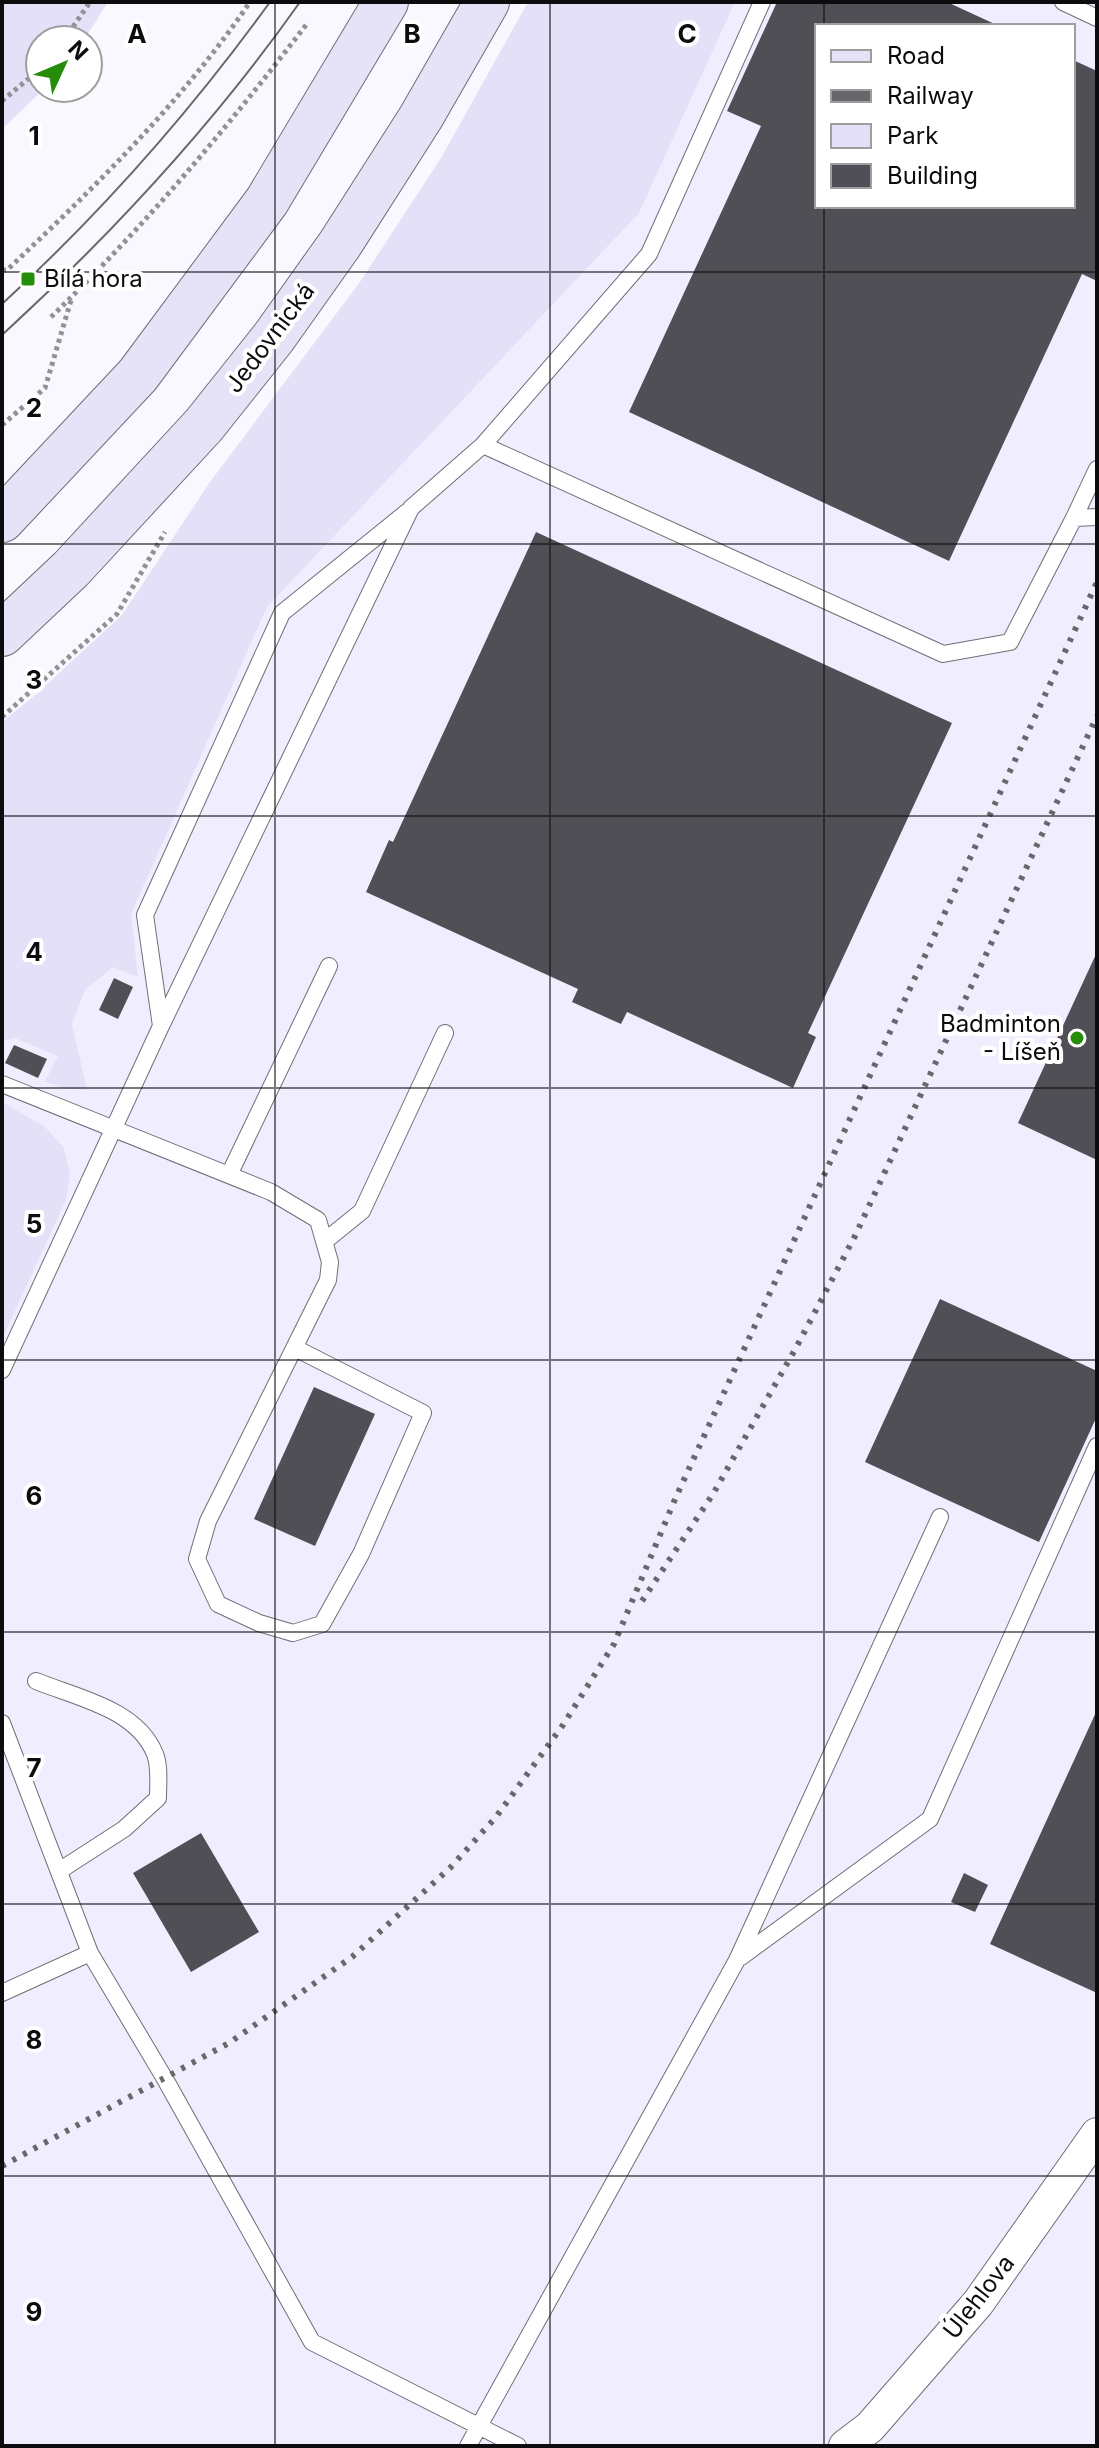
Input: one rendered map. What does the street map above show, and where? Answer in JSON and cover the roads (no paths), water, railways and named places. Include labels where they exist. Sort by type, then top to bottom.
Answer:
[{"type":"main road","points":[[2,520],[148,363],[267,201],[386,2]]},
{"type":"main road","name":"Jedovnická","points":[[2,634],[71,569],[204,425],[274,337],[340,244],[413,130],[487,2]]},
{"type":"street","name":"Úlehlova","points":[[845,2446],[870,2427],[978,2303],[1097,2134]]},
{"type":"lane","points":[[161,1026],[145,915],[282,613],[483,445],[649,254],[762,2]]},
{"type":"lane","points":[[1063,2],[1097,18]]},
{"type":"lane","points":[[483,445],[943,654],[1010,642],[1097,469]]},
{"type":"lane","points":[[2,1370],[161,1026],[411,508]]},
{"type":"lane","points":[[1074,518],[1097,517]]},
{"type":"lane","points":[[229,1175],[329,966]]},
{"type":"lane","points":[[325,1241],[362,1211],[445,1033]]},
{"type":"lane","points":[[2,1084],[271,1192],[318,1220],[330,1262],[328,1280],[208,1521],[197,1559],[218,1604],[259,1623],[293,1633],[322,1624],[361,1554],[423,1413],[295,1348]]},
{"type":"lane","points":[[737,1960],[930,1819],[1097,1446]]},
{"type":"lane","points":[[468,2446],[737,1960],[940,1517]]},
{"type":"lane","points":[[36,1681],[114,1712],[142,1729],[157,1757],[158,1798],[124,1829],[59,1871]]},
{"type":"lane","points":[[2,1723],[90,1953],[165,2079],[312,2342],[518,2446]]},
{"type":"lane","points":[[2,1993],[90,1953]]},
{"type":"tram line","points":[[2,304],[75,234],[144,160],[270,2]]},
{"type":"tram line","points":[[2,335],[83,258],[160,176],[233,91],[300,2]]},
{"type":"railway","points":[[2,2166],[229,2043],[352,1957],[450,1868],[496,1817],[563,1725],[614,1644],[676,1497],[1097,582]]},
{"type":"railway","points":[[642,1601],[713,1494],[855,1236],[1097,716]]},
{"type":"place","name":"Bílá hora","points":[[28,279]]},
{"type":"place","name":"Badminton - Líšeň","points":[[1077,1038]]}]
